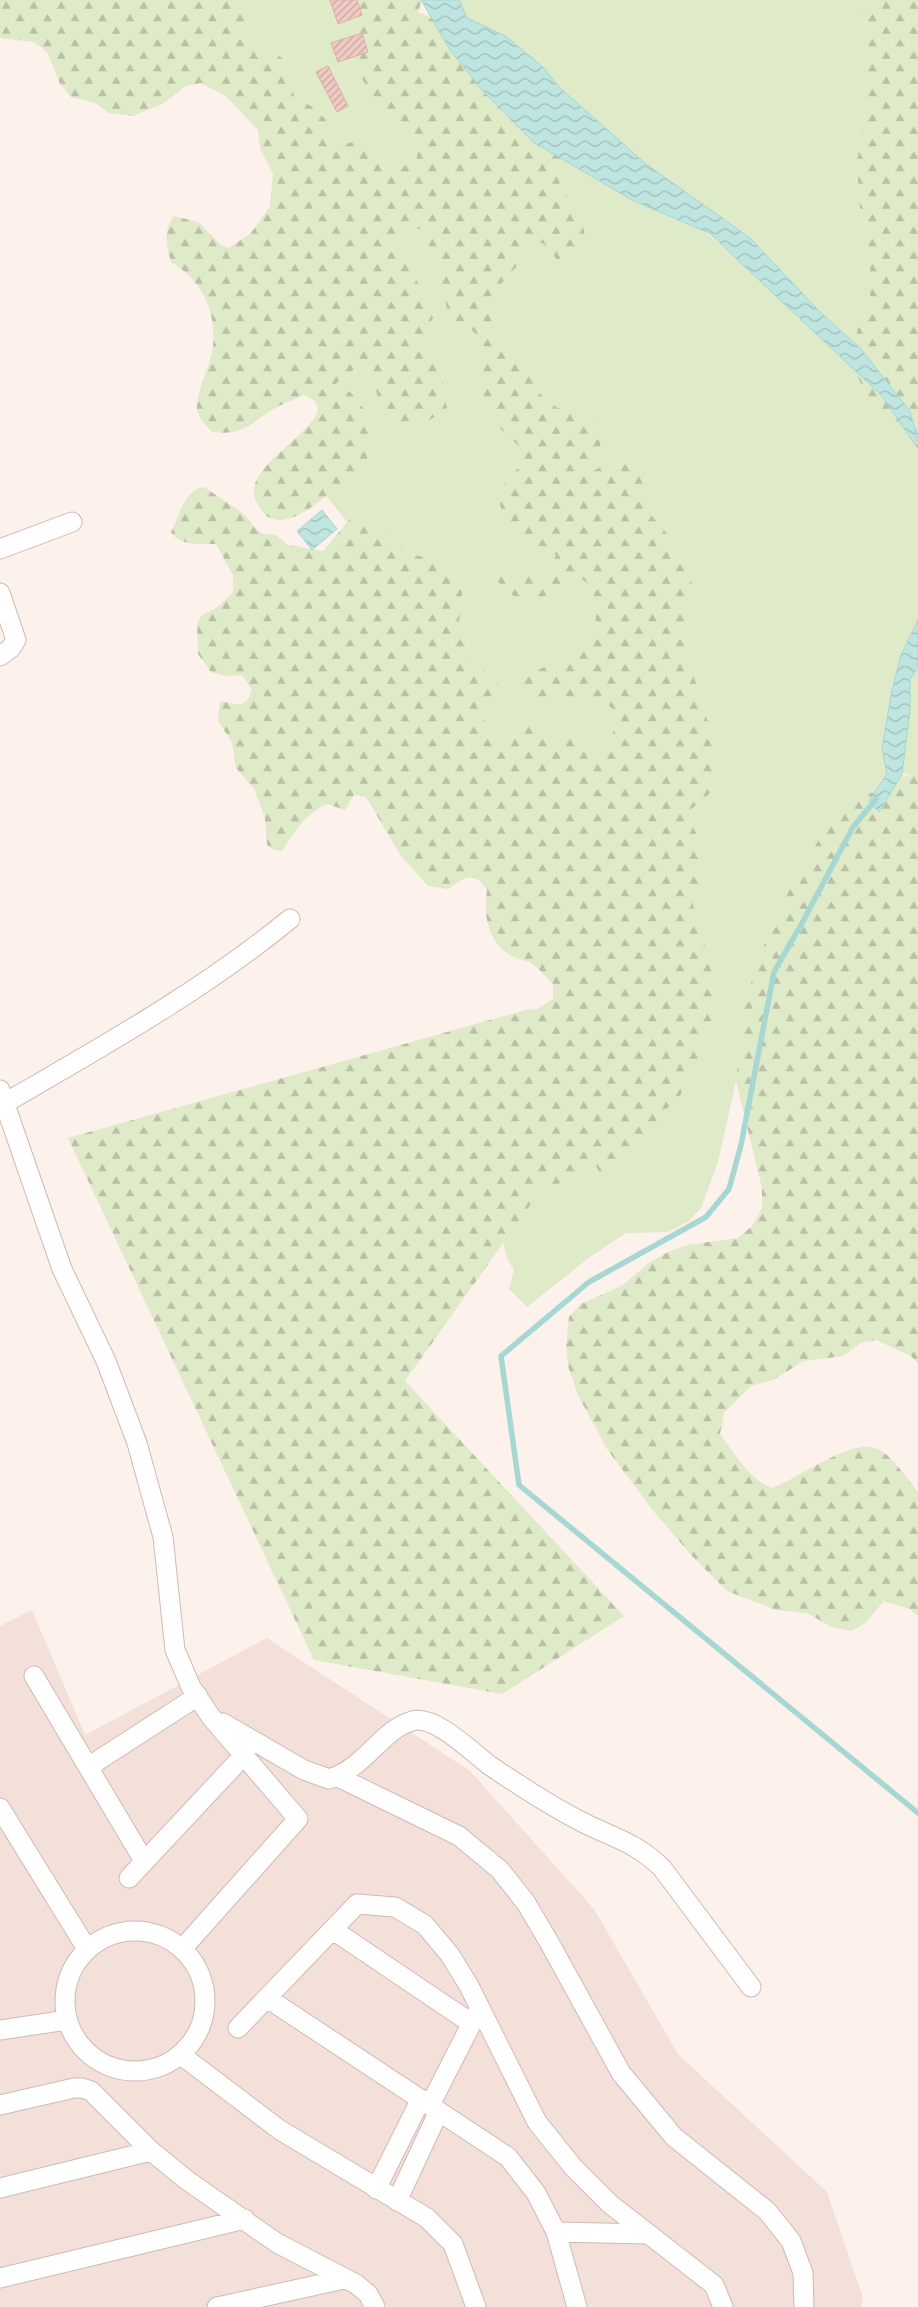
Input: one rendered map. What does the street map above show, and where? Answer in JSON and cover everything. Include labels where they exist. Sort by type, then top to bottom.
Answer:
[{"type":"street","points":[[0,550],[72,522]]},
{"type":"street","points":[[0,593],[13,626],[16,640],[12,648],[0,656]]},
{"type":"street","points":[[182,1949],[298,1819],[245,1754],[211,1718],[191,1687],[175,1650],[163,1537],[137,1443],[106,1361],[62,1269],[2,1096],[167,1008],[259,944],[290,919]]},
{"type":"street","points":[[34,1676],[144,1861]]},
{"type":"street","points":[[88,1767],[198,1696]]},
{"type":"street","points":[[211,1718],[318,1777],[329,1779],[338,1777],[355,1767],[379,1744],[412,1721],[423,1719],[440,1727],[524,1789],[584,1824],[632,1844],[647,1854],[668,1876],[750,1987]]},
{"type":"street","points":[[129,1878],[245,1754]]},
{"type":"street","points":[[338,1777],[459,1836],[500,1870],[526,1903],[546,1936],[621,2073],[674,2137],[767,2211],[791,2242],[803,2273],[804,2307]]},
{"type":"street","points":[[0,1808],[86,1950]]},
{"type":"street","points":[[238,2028],[357,1904],[395,1906],[425,1925],[450,1955],[476,2015]]},
{"type":"street","points":[[134,1930],[160,1935],[182,1949],[197,1968],[204,1990],[204,2014],[196,2037],[181,2055],[156,2069],[129,2072],[102,2064],[80,2046],[67,2020],[65,1995],[71,1970],[86,1950],[108,1936],[134,1930]]},
{"type":"street","points":[[333,1930],[476,2015],[488,2027],[537,2122],[573,2167],[610,2204],[714,2285],[723,2307]]},
{"type":"street","points":[[267,1998],[508,2157],[536,2193],[556,2232],[577,2307]]},
{"type":"street","points":[[376,2189],[430,2105],[476,2015]]},
{"type":"street","points":[[0,2030],[67,2020]]},
{"type":"street","points":[[181,2055],[280,2130],[427,2218],[453,2244],[476,2307]]},
{"type":"street","points":[[0,2105],[74,2088],[91,2091],[151,2152],[188,2181],[277,2243],[356,2284],[368,2294],[375,2307]]},
{"type":"street","points":[[397,2201],[430,2105]]},
{"type":"street","points":[[0,2188],[151,2152]]},
{"type":"street","points":[[0,2278],[245,2219]]},
{"type":"street","points":[[556,2232],[648,2234]]},
{"type":"street","points":[[217,2307],[344,2279]]},
{"type":"shaded area","points":[[32,1610],[85,1735],[267,1638],[470,1771],[594,1909],[678,2054],[827,2192],[863,2298],[861,2307],[0,2307],[0,1626]]},
{"type":"green space","points":[[0,0],[233,0],[248,20],[249,41],[253,46],[275,53],[282,58],[295,98],[315,108],[326,120],[331,141],[337,146],[353,142],[361,145],[393,173],[417,158],[418,148],[413,141],[398,135],[357,71],[357,15],[351,0],[422,0],[418,12],[443,23],[559,149],[563,163],[567,163],[559,184],[579,216],[585,234],[585,243],[582,250],[566,263],[558,262],[548,248],[541,243],[533,242],[528,245],[521,261],[500,284],[491,298],[489,312],[494,326],[517,363],[532,366],[536,372],[534,386],[551,404],[569,413],[610,427],[589,466],[593,471],[609,463],[633,460],[648,482],[647,499],[644,507],[669,536],[690,576],[693,591],[688,606],[689,661],[714,742],[717,774],[709,794],[689,811],[691,823],[698,837],[697,840],[702,842],[701,889],[693,901],[695,928],[710,955],[715,1000],[711,1024],[698,1042],[698,1058],[680,1096],[661,1114],[657,1131],[624,1156],[607,1181],[603,1179],[596,1166],[588,1166],[574,1177],[561,1183],[543,1187],[405,1381],[624,1616],[502,1694],[314,1660],[68,1138],[529,1009],[536,1010],[553,999],[553,984],[540,970],[529,962],[516,958],[507,952],[493,938],[487,920],[487,890],[482,883],[477,879],[469,878],[448,889],[428,886],[401,856],[366,797],[354,795],[345,810],[327,804],[313,812],[282,851],[274,850],[267,845],[265,818],[254,789],[236,768],[232,742],[218,721],[220,701],[240,705],[248,700],[252,690],[242,675],[227,676],[211,672],[198,654],[197,624],[201,616],[219,606],[233,592],[233,575],[216,544],[185,542],[174,537],[171,532],[187,498],[197,489],[204,487],[244,514],[256,529],[263,534],[276,535],[288,545],[323,551],[349,520],[390,534],[411,554],[434,558],[453,567],[461,582],[462,601],[459,621],[470,635],[469,657],[494,679],[502,691],[502,698],[497,706],[481,706],[476,714],[488,723],[494,737],[505,739],[530,719],[542,723],[552,735],[574,732],[581,749],[597,750],[605,754],[619,717],[605,701],[588,698],[546,700],[510,684],[525,675],[570,656],[583,647],[591,636],[596,620],[594,595],[587,583],[570,574],[541,598],[533,601],[524,601],[505,589],[494,577],[502,574],[546,572],[556,556],[552,547],[528,543],[515,535],[506,522],[500,505],[499,494],[504,484],[520,466],[520,447],[495,423],[484,406],[481,399],[479,382],[478,337],[472,330],[456,325],[449,318],[438,267],[422,229],[414,229],[395,249],[417,281],[430,308],[433,318],[428,326],[425,341],[442,380],[447,408],[423,422],[406,424],[398,421],[390,416],[381,404],[371,367],[355,369],[333,387],[351,393],[357,399],[366,415],[369,424],[370,443],[365,462],[304,512],[283,520],[273,519],[265,515],[257,503],[254,488],[261,472],[306,428],[316,415],[316,404],[304,395],[279,406],[242,429],[224,433],[212,432],[200,417],[197,406],[212,354],[212,320],[205,297],[199,287],[171,262],[167,238],[168,227],[174,216],[198,222],[221,245],[229,248],[251,233],[270,206],[273,173],[260,149],[258,130],[226,96],[201,83],[186,86],[164,103],[134,116],[109,113],[95,103],[71,97],[60,84],[48,54],[42,48],[34,42],[0,38]]},
{"type":"green space","points":[[134,0],[370,0],[459,165],[337,218],[262,56]]},
{"type":"green space","points":[[449,0],[889,0],[884,319],[865,358],[463,19]]},
{"type":"green space","points":[[863,0],[918,0],[918,444],[905,438],[878,413],[866,397],[858,377],[855,359],[860,348],[856,337],[858,328],[869,314],[871,276],[860,209],[857,162],[867,104],[862,76],[869,38],[860,22]]},
{"type":"green space","points":[[581,157],[688,217],[816,327],[887,398],[918,445],[918,767],[916,776],[892,771],[742,1054],[718,1162],[701,1208],[689,1221],[668,1232],[626,1233],[590,1257],[527,1307],[509,1289],[514,1270],[507,1259],[494,1201],[688,1032],[585,479],[518,385],[483,312],[526,166]]},
{"type":"green space","points":[[278,197],[384,239],[420,202],[467,317],[633,543],[628,705],[611,780],[480,744],[359,536],[322,491],[333,411]]},
{"type":"green space","points":[[918,765],[918,1364],[911,1356],[876,1340],[861,1343],[843,1356],[804,1361],[773,1380],[751,1386],[724,1413],[720,1434],[750,1472],[757,1479],[772,1488],[838,1454],[864,1447],[875,1448],[887,1456],[899,1467],[918,1492],[918,1616],[910,1609],[884,1601],[864,1624],[851,1631],[832,1627],[807,1613],[776,1610],[727,1591],[693,1557],[654,1512],[607,1449],[578,1395],[568,1366],[566,1347],[569,1317],[581,1304],[623,1285],[650,1262],[668,1252],[687,1245],[738,1238],[752,1226],[762,1208],[762,1188],[736,1081],[738,1063],[742,1054],[741,1028],[743,1008],[761,952],[794,880],[825,830],[866,793],[875,793],[898,773],[908,776]]},
{"type":"water","points":[[421,0],[459,0],[467,18],[507,37],[544,68],[558,86],[646,164],[750,238],[820,312],[860,348],[910,411],[918,440],[918,449],[882,396],[709,233],[632,200],[533,142],[483,91],[450,50]]},
{"type":"water","points":[[322,510],[337,529],[312,550],[297,531]]},
{"type":"water","points":[[918,620],[918,667],[910,679],[910,710],[902,774],[879,812],[869,801],[887,774],[882,748],[892,690],[901,655]]},
{"type":"building","points":[[330,0],[357,0],[362,15],[338,24]]},
{"type":"building","points":[[362,33],[368,52],[338,62],[331,43]]},
{"type":"building","points":[[328,66],[348,106],[337,112],[316,72]]},
{"type":"waterway","points":[[876,799],[853,827],[774,972],[741,1145],[729,1189],[706,1217],[589,1282],[501,1356],[519,1485],[918,1813]]}]
